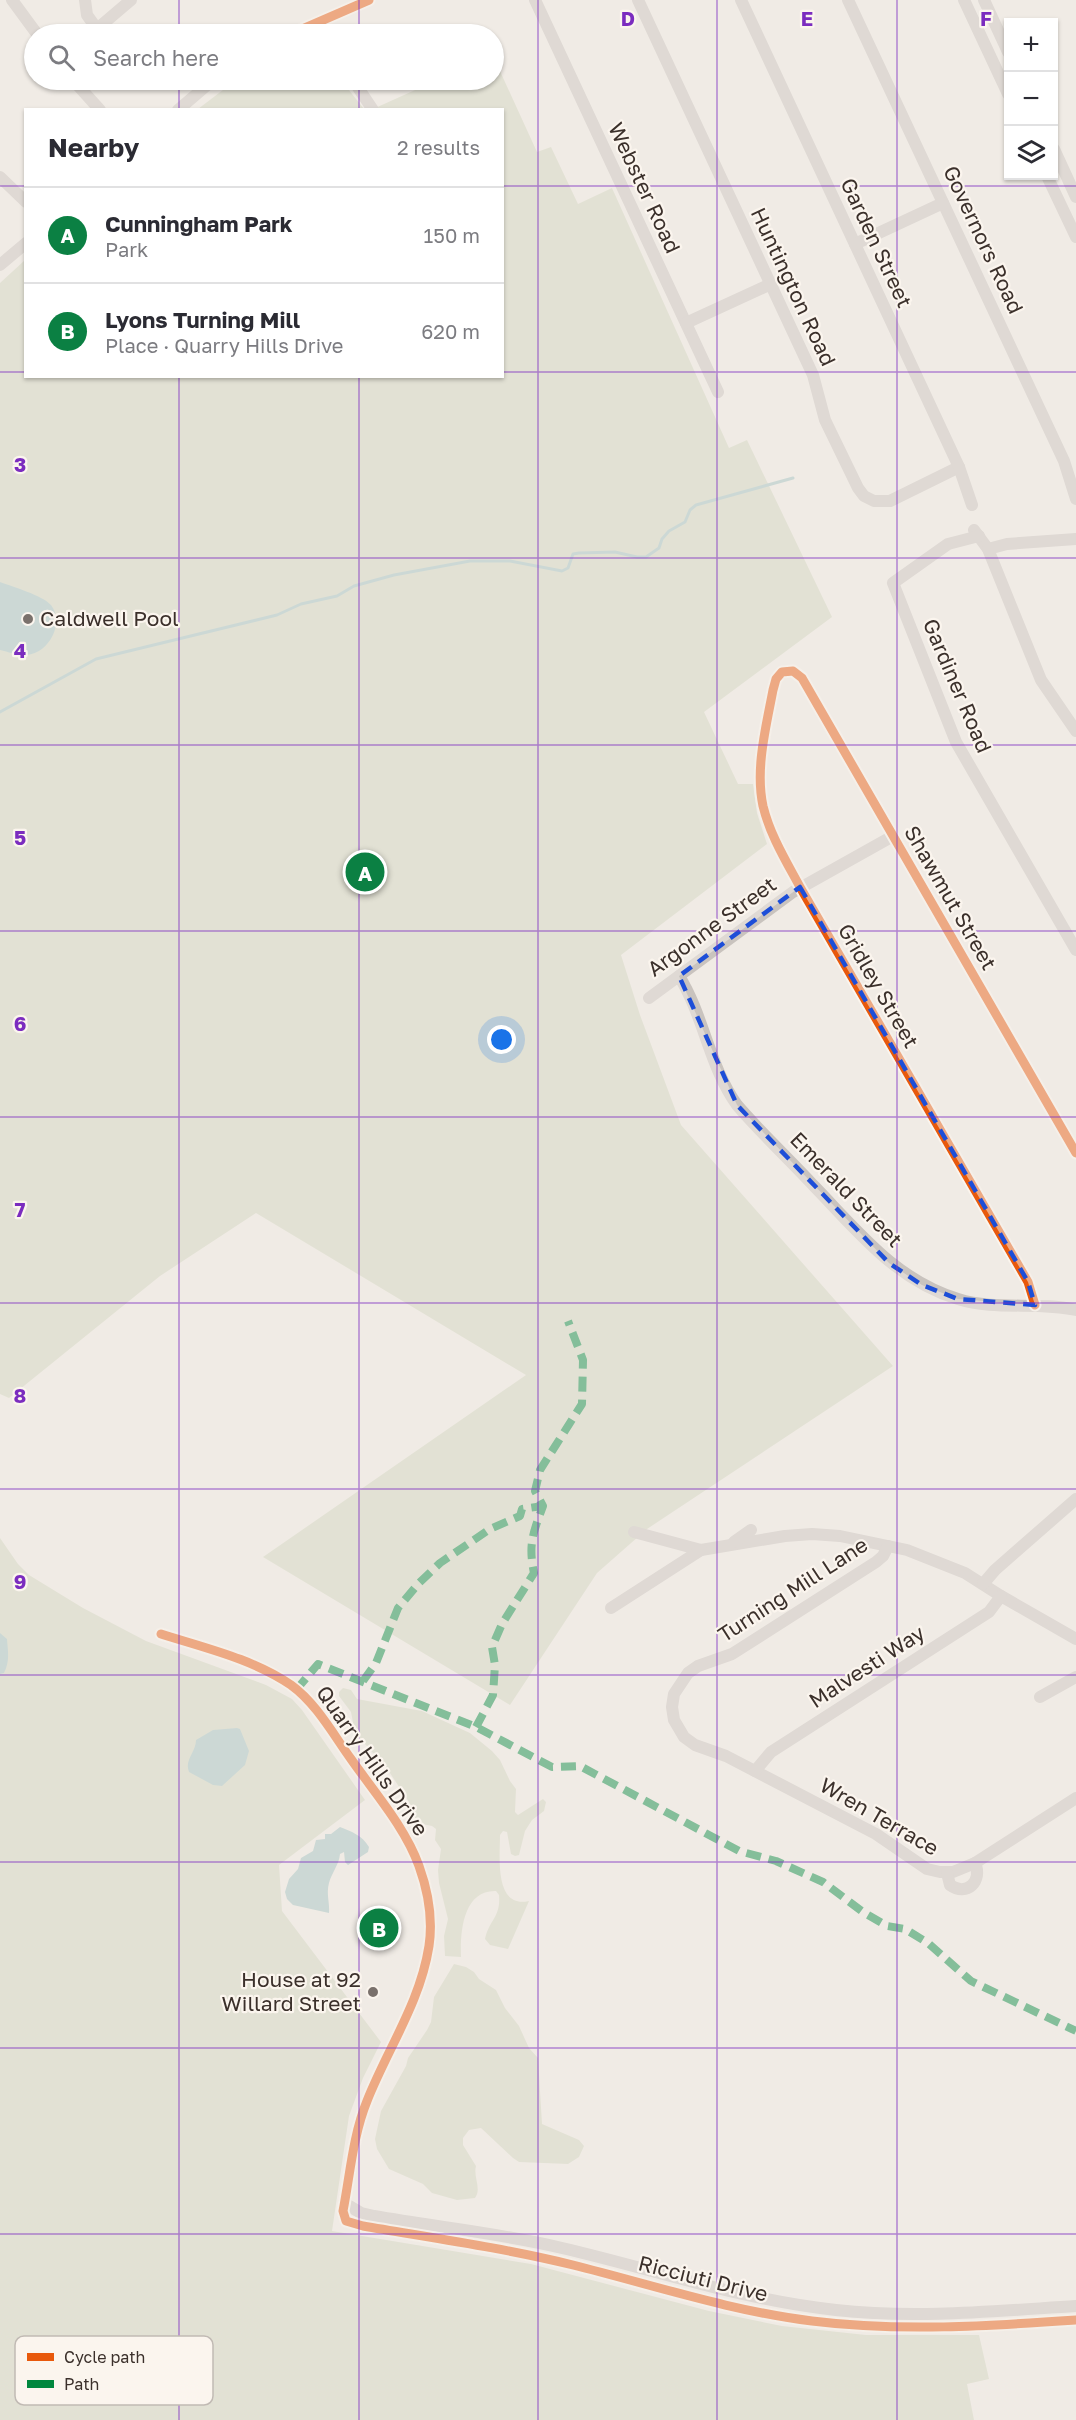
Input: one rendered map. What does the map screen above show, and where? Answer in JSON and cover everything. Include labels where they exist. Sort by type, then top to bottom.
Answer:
[{"type":"street","points":[[12,0],[30,24]]},
{"type":"street","points":[[85,0],[91,24]]},
{"type":"street","points":[[103,24],[131,0]]},
{"type":"street","name":"Webster Road","points":[[535,0],[718,392]]},
{"type":"street","name":"Huntington Road","points":[[639,0],[813,375],[828,426],[858,488],[864,496],[874,501],[890,501],[959,467]]},
{"type":"street","name":"Garden Street","points":[[741,0],[959,467],[972,505]]},
{"type":"street","name":"Governors Road","points":[[849,0],[1064,460],[1076,499]]},
{"type":"street","points":[[964,0],[1004,85]]},
{"type":"street","points":[[984,0],[1004,43]]},
{"type":"street","points":[[328,24],[362,1]]},
{"type":"street","points":[[83,90],[98,108]]},
{"type":"street","points":[[180,108],[201,90]]},
{"type":"street","points":[[360,90],[372,108]]},
{"type":"street","points":[[1058,159],[1076,197]]},
{"type":"street","points":[[0,177],[24,200]]},
{"type":"street","points":[[1049,180],[1076,237]]},
{"type":"street","points":[[855,244],[944,203]]},
{"type":"street","points":[[0,265],[24,245]]},
{"type":"street","points":[[686,323],[771,284]]},
{"type":"street","name":"Gardiner Road","points":[[1076,731],[1050,695],[1038,673],[988,549],[976,533],[948,544],[893,583],[956,742],[1076,950]]},
{"type":"street","points":[[988,549],[1007,544],[1076,539]]},
{"type":"street","name":"Shawmut Street","points":[[786,670],[800,675],[1076,1153]]},
{"type":"street","name":"Gridley Street","points":[[786,670],[779,675],[772,690],[763,748],[762,797],[772,835],[1028,1282],[1035,1305]]},
{"type":"street","name":"Argonne Street","points":[[649,998],[800,887],[892,836]]},
{"type":"street","name":"Emerald Street","points":[[679,976],[689,994],[723,1083],[737,1105],[889,1263],[922,1285],[958,1299],[988,1305],[1035,1305],[1076,1310]]},
{"type":"street","points":[[983,1584],[995,1570],[1076,1499]]},
{"type":"street","points":[[730,1544],[751,1530]]},
{"type":"street","points":[[634,1532],[701,1550]]},
{"type":"street","points":[[611,1608],[701,1550],[730,1544],[830,1534],[888,1546],[933,1559],[983,1584],[1076,1639]]},
{"type":"street","name":"Turning Mill Lane","points":[[755,1771],[721,1754],[700,1748],[684,1737],[676,1726],[673,1714],[672,1700],[680,1682],[693,1669],[726,1658],[876,1562],[883,1556],[888,1546]]},
{"type":"street","name":"Malvesti Way","points":[[755,1771],[771,1752],[989,1612],[1001,1596]]},
{"type":"street","name":"Quarry Hills Drive","points":[[161,1634],[253,1665],[275,1675],[299,1691],[382,1803],[408,1843],[419,1866],[430,1920],[425,1968],[411,2009],[363,2109],[344,2203]]},
{"type":"street","points":[[1040,1697],[1076,1677]]},
{"type":"street","name":"Wren Terrace","points":[[755,1771],[882,1837],[921,1866],[947,1873],[975,1863],[1076,1798]]},
{"type":"street","points":[[947,1873],[950,1885],[956,1889],[967,1889],[974,1885],[978,1877],[975,1863]]},
{"type":"street","name":"Ricciuti Drive","points":[[1076,2306],[920,2314],[852,2312],[797,2305],[711,2288],[552,2246],[374,2216],[362,2213],[344,2203],[343,2217],[352,2224],[546,2259],[719,2304],[776,2316],[825,2323],[897,2327],[985,2326],[1076,2320]]},
{"type":"highlighted area","points":[[800,887],[1028,1282],[1035,1305],[958,1299],[922,1285],[889,1263],[737,1105],[679,976]]},
{"type":"green space","points":[[504,80],[537,152],[551,147],[578,204],[612,188],[729,448],[747,440],[832,617],[704,712],[738,784],[753,784],[757,813],[767,844],[621,955],[640,1015],[681,1125],[893,1366],[647,1529],[597,1573],[510,1705],[263,1557],[526,1375],[256,1213],[160,1276],[9,1398],[0,1394],[0,283],[24,261],[24,378],[504,378],[504,108],[375,108],[415,90],[504,90]]},
{"type":"green space","points":[[223,90],[349,90],[363,108],[199,108]]},
{"type":"green space","points":[[0,1538],[18,1564],[29,1575],[83,1608],[146,1641],[266,1685],[292,1699],[365,1800],[279,1865],[282,1911],[381,2042],[363,2078],[349,2116],[332,2231],[531,2264],[709,2311],[782,2326],[866,2335],[979,2335],[989,2379],[967,2384],[974,2420],[0,2420]]},
{"type":"green space","points":[[343,1688],[351,1690],[357,1699],[422,1711],[470,1733],[500,1760],[516,1789],[515,1812],[518,1815],[543,1799],[546,1802],[544,1811],[532,1820],[525,1831],[519,1855],[511,1854],[507,1832],[503,1831],[500,1835],[500,1868],[504,1889],[510,1897],[518,1901],[529,1901],[508,1949],[490,1945],[485,1939],[497,1914],[499,1895],[496,1891],[476,1897],[470,1905],[461,1936],[461,1957],[445,1956],[444,1936],[448,1919],[439,1883],[441,1849],[435,1840],[436,1829],[417,1823],[409,1802],[388,1770],[358,1736],[351,1712],[339,1696]]},
{"type":"green space","points":[[454,1964],[466,1967],[496,1990],[505,2008],[519,2026],[529,2048],[538,2058],[542,2124],[579,2140],[584,2146],[579,2157],[568,2164],[519,2162],[481,2128],[469,2130],[463,2138],[463,2145],[476,2166],[478,2191],[475,2198],[457,2200],[432,2193],[423,2184],[389,2169],[377,2149],[375,2139],[381,2111],[406,2066],[408,2058],[431,2022],[434,1997]]},
{"type":"water","name":"Caldwell Pool","points":[[0,582],[47,601],[55,612],[55,628],[52,636],[42,649],[35,653],[20,655],[0,650]]},
{"type":"water","points":[[0,1633],[7,1639],[8,1656],[4,1673],[0,1674]]},
{"type":"water","points":[[240,1729],[249,1751],[245,1765],[222,1786],[213,1785],[189,1772],[188,1764],[196,1740],[213,1730]]},
{"type":"water","points":[[340,1827],[363,1840],[369,1847],[368,1852],[348,1865],[345,1862],[344,1852],[340,1854],[328,1887],[329,1913],[293,1905],[287,1899],[285,1892],[289,1879],[298,1869],[301,1858],[313,1851],[316,1840],[325,1839],[325,1834],[331,1834]]},
{"type":"waterway","points":[[0,712],[96,659],[277,615],[301,604],[337,596],[354,586],[394,575],[470,561],[510,561],[562,571],[568,568],[573,554],[579,553],[615,552],[646,557],[659,548],[662,539],[669,531],[685,522],[690,510],[696,505],[793,478]]},
{"type":"marked path","points":[[476,1727],[493,1695],[495,1665],[492,1647],[502,1624],[534,1573],[531,1554],[532,1539],[543,1506],[535,1491],[540,1470],[582,1404],[583,1360],[568,1321]]},
{"type":"marked path","points":[[363,1681],[376,1663],[398,1608],[419,1583],[440,1563],[490,1529],[520,1516],[522,1509],[543,1506]]},
{"type":"marked path","points":[[296,1690],[318,1664],[476,1727],[552,1767],[580,1766],[739,1851],[776,1861],[823,1882],[863,1912],[887,1926],[905,1929],[928,1943],[971,1981],[1076,2031]]},
{"type":"cycle path","points":[[314,24],[369,0]]},
{"type":"cycle path","points":[[1035,1305],[1028,1282],[800,887],[770,827],[761,792],[761,763],[773,690],[776,679],[782,672],[793,671],[802,678],[1076,1153]]},
{"type":"cycle path","points":[[161,1634],[245,1661],[276,1676],[300,1692],[324,1719],[406,1837],[422,1876],[429,1905],[430,1926],[425,1967],[411,2006],[362,2114],[343,2211],[346,2221],[547,2259],[782,2317],[845,2324],[911,2327],[1076,2320]]},
{"type":"place","name":"Caldwell Pool","points":[[28,619]]},
{"type":"place","name":"Cunningham Park","points":[[365,872]]},
{"type":"place","name":"Lyons Turning Mill","points":[[379,1928]]},
{"type":"place","name":"House at 92 Willard Street","points":[[373,1992]]}]
